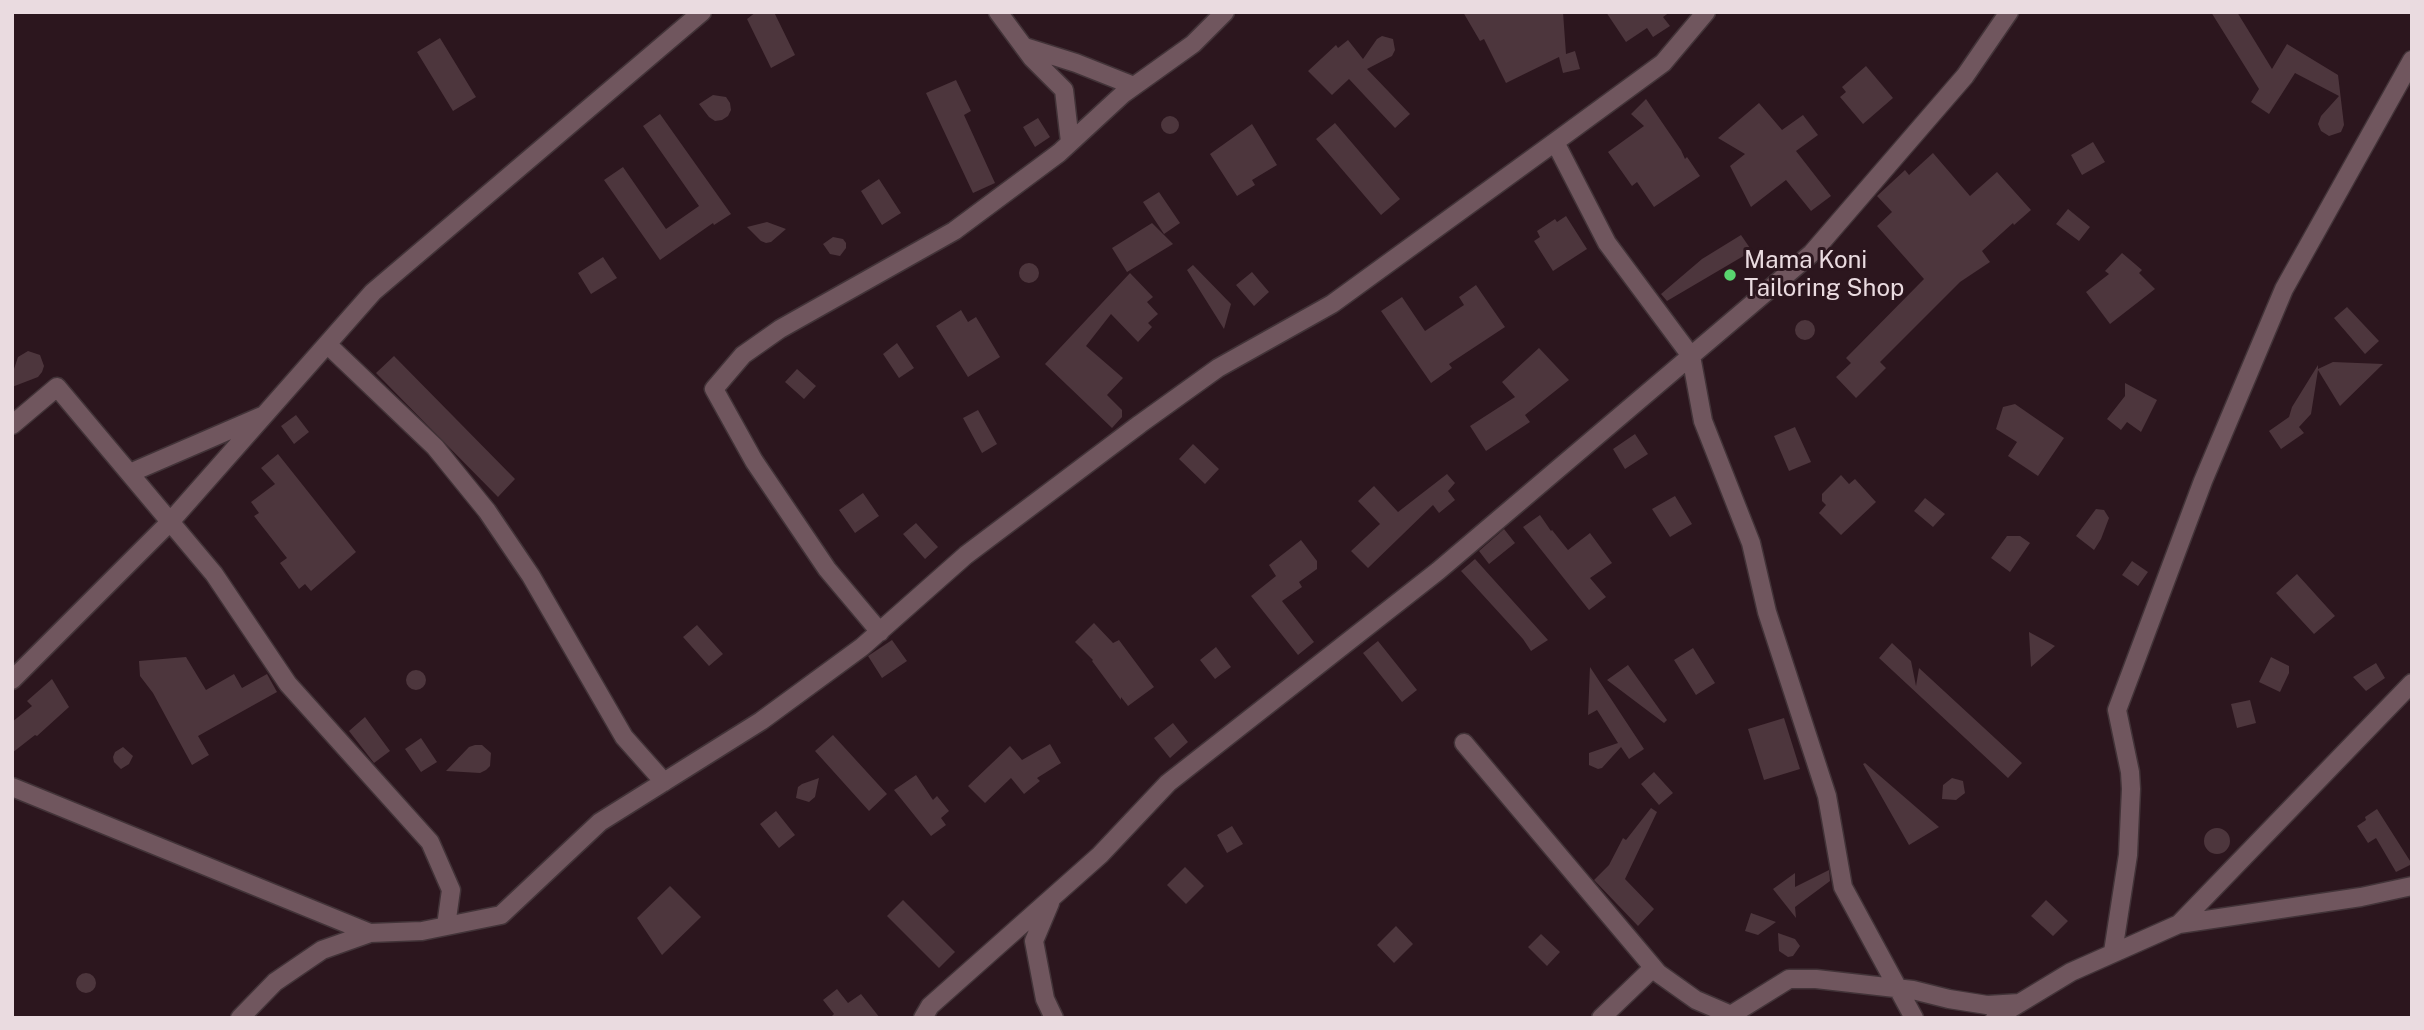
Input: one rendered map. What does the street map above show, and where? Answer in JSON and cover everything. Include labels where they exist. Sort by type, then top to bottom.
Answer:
[{"type":"street","points":[[12,680],[170,522],[373,292],[702,12]]},
{"type":"street","points":[[998,12],[1032,58],[1064,90],[1070,142]]},
{"type":"street","points":[[880,632],[820,558],[754,461],[714,389],[743,355],[780,329],[954,230],[1070,142],[1134,86],[1194,44],[1225,12]]},
{"type":"street","points":[[240,1018],[275,982],[322,950],[370,933],[422,932],[501,915],[600,822],[761,721],[880,632],[966,555],[1140,424],[1218,368],[1332,304],[1663,63],[1706,12]]},
{"type":"street","points":[[923,1018],[930,1006],[1100,855],[1168,783],[1438,571],[1812,253],[1965,76],[2009,12]]},
{"type":"street","points":[[1025,47],[1076,63],[1134,86]]},
{"type":"street","points":[[2113,952],[2128,855],[2131,789],[2117,710],[2203,481],[2284,289],[2412,60]]},
{"type":"street","points":[[1555,142],[1608,243],[1691,356],[1703,421],[1751,544],[1767,612],[1827,796],[1843,887],[1914,1018]]},
{"type":"street","points":[[328,345],[435,447],[487,511],[531,576],[624,737],[664,782]]},
{"type":"street","points":[[12,425],[57,387],[214,574],[288,684],[430,842],[451,890],[446,926]]},
{"type":"street","points":[[130,473],[268,414]]},
{"type":"street","points":[[2179,924],[2412,683]]},
{"type":"street","points":[[1464,743],[1653,968],[1696,1000],[1731,1015],[1789,979],[1816,979],[1897,988],[1987,1005],[2020,1003]]},
{"type":"street","points":[[12,787],[370,933]]},
{"type":"street","points":[[1995,1018],[2071,972],[2179,924],[2361,897],[2412,886]]},
{"type":"street","points":[[1052,897],[1034,941],[1045,999],[1054,1018]]},
{"type":"street","points":[[1601,1018],[1653,968]]},
{"type":"building","points":[[756,12],[774,12],[795,55],[771,68],[747,19]]},
{"type":"building","points":[[1463,12],[1563,12],[1566,54],[1575,51],[1580,69],[1563,73],[1559,57],[1506,83],[1484,39],[1480,41]]},
{"type":"building","points":[[1606,12],[1670,12],[1663,17],[1670,26],[1653,37],[1647,28],[1626,42]]},
{"type":"building","points":[[2211,12],[2237,12],[2272,69],[2287,44],[2338,75],[2344,125],[2341,132],[2329,136],[2321,131],[2318,124],[2321,116],[2339,96],[2295,73],[2269,114],[2251,102],[2259,89]]},
{"type":"building","points":[[1382,36],[1393,39],[1395,50],[1392,56],[1367,69],[1410,114],[1395,128],[1349,79],[1332,95],[1308,71],[1336,45],[1338,48],[1348,40],[1363,59]]},
{"type":"building","points":[[440,38],[476,97],[453,111],[417,52]]},
{"type":"building","points":[[1866,66],[1893,98],[1863,124],[1840,97],[1846,92],[1842,87]]},
{"type":"building","points":[[956,80],[971,111],[964,115],[995,183],[973,193],[926,93]]},
{"type":"building","points":[[713,95],[726,97],[730,103],[731,110],[722,120],[715,121],[709,117],[699,104]]},
{"type":"building","points":[[1646,99],[1685,159],[1687,157],[1700,176],[1654,207],[1637,182],[1632,186],[1608,152],[1644,126],[1631,114]]},
{"type":"building","points":[[1759,103],[1782,130],[1803,115],[1818,135],[1796,151],[1831,196],[1811,211],[1786,180],[1751,207],[1730,166],[1745,154],[1718,138]]},
{"type":"building","points":[[660,114],[731,214],[714,225],[713,223],[660,260],[604,180],[623,167],[666,229],[699,206],[643,126]]},
{"type":"building","points":[[1166,116],[1174,116],[1179,125],[1177,132],[1166,134],[1161,129],[1161,121]]},
{"type":"building","points":[[1038,118],[1050,137],[1035,147],[1023,127]]},
{"type":"building","points":[[1335,123],[1400,199],[1381,215],[1316,139]]},
{"type":"building","points":[[1252,124],[1277,165],[1252,180],[1255,185],[1237,196],[1210,154]]},
{"type":"building","points":[[2093,142],[2105,162],[2082,175],[2071,155]]},
{"type":"building","points":[[1933,153],[1970,196],[1997,172],[2031,210],[1982,251],[1990,262],[1960,282],[1880,362],[1886,368],[1856,398],[1836,377],[1851,363],[1846,358],[1924,279],[1877,226],[1892,212],[1877,196],[1905,170],[1909,175]]},
{"type":"building","points":[[879,179],[901,213],[882,225],[861,191]]},
{"type":"building","points":[[1159,192],[1180,223],[1164,234],[1143,202]]},
{"type":"building","points":[[2068,209],[2090,227],[2079,241],[2056,224]]},
{"type":"building","points":[[1566,216],[1587,249],[1553,271],[1534,241],[1540,237],[1537,231],[1555,219],[1557,222]]},
{"type":"building","points":[[767,222],[786,229],[766,243],[747,227]]},
{"type":"building","points":[[1152,223],[1173,244],[1127,272],[1112,248]]},
{"type":"building","points":[[1741,235],[1752,251],[1667,301],[1661,294],[1702,259]]},
{"type":"building","points":[[833,237],[843,239],[846,243],[840,256],[830,254],[823,244]]},
{"type":"building","points":[[2122,253],[2142,270],[2139,273],[2155,289],[2110,324],[2086,292],[2109,274],[2105,271]]},
{"type":"building","points":[[603,257],[617,278],[591,294],[578,273]]},
{"type":"building","points":[[1029,263],[1036,266],[1039,273],[1036,280],[1029,283],[1022,280],[1019,273],[1022,266]]},
{"type":"building","points":[[1193,265],[1231,304],[1224,329],[1187,270]]},
{"type":"building","points":[[1252,272],[1269,292],[1254,306],[1236,285]]},
{"type":"building","points":[[1130,273],[1153,297],[1147,302],[1158,314],[1148,323],[1152,327],[1138,342],[1111,314],[1086,346],[1123,378],[1107,395],[1122,410],[1122,417],[1112,428],[1045,364]]},
{"type":"building","points":[[1476,285],[1505,327],[1449,364],[1452,368],[1431,383],[1381,311],[1402,297],[1425,331],[1464,305],[1459,297]]},
{"type":"building","points":[[2347,307],[2379,341],[2365,354],[2334,318]]},
{"type":"building","points":[[961,310],[968,322],[976,317],[1000,357],[968,377],[936,326]]},
{"type":"building","points":[[1805,320],[1812,323],[1815,330],[1812,337],[1805,340],[1798,337],[1795,330],[1798,323]]},
{"type":"building","points":[[897,343],[914,368],[899,378],[883,354]]},
{"type":"building","points":[[1539,348],[1569,380],[1525,415],[1530,422],[1486,451],[1470,426],[1515,397],[1502,382]]},
{"type":"building","points":[[28,351],[40,355],[44,366],[42,372],[38,377],[12,387],[12,375],[18,357]]},
{"type":"building","points":[[394,356],[515,479],[498,497],[376,373]]},
{"type":"building","points":[[2333,362],[2383,364],[2340,406],[2318,370],[2311,414],[2299,427],[2304,433],[2281,449],[2269,431],[2289,417],[2292,407],[2318,365],[2318,369]]},
{"type":"building","points":[[797,369],[816,386],[804,399],[785,382]]},
{"type":"building","points":[[2125,383],[2157,400],[2141,432],[2127,422],[2121,430],[2107,419],[2125,396]]},
{"type":"building","points":[[2015,404],[2064,438],[2038,476],[2008,456],[2017,442],[1996,429],[2003,407]]},
{"type":"building","points":[[978,410],[997,444],[982,453],[963,418]]},
{"type":"building","points":[[296,415],[309,432],[294,444],[281,426]]},
{"type":"building","points":[[1795,427],[1811,462],[1789,471],[1774,436]]},
{"type":"building","points":[[1635,434],[1648,454],[1625,469],[1613,449]]},
{"type":"building","points":[[1193,444],[1219,469],[1205,484],[1179,459]]},
{"type":"building","points":[[278,454],[356,552],[311,591],[305,584],[299,589],[280,563],[287,558],[254,516],[259,513],[251,502],[275,484],[261,468]]},
{"type":"building","points":[[1447,474],[1455,483],[1448,491],[1455,500],[1439,513],[1433,505],[1368,568],[1351,551],[1380,524],[1358,501],[1374,486],[1398,512]]},
{"type":"building","points":[[1841,475],[1849,484],[1855,479],[1876,502],[1841,535],[1819,513],[1826,505],[1822,501],[1822,494]]},
{"type":"building","points":[[863,493],[879,516],[855,533],[839,510]]},
{"type":"building","points":[[1675,496],[1692,524],[1670,537],[1652,509]]},
{"type":"building","points":[[1925,498],[1945,514],[1933,527],[1914,511]]},
{"type":"building","points":[[2096,509],[2104,510],[2109,518],[2094,550],[2076,536]]},
{"type":"building","points":[[1540,515],[1568,550],[1590,533],[1612,563],[1590,578],[1606,597],[1589,610],[1523,527]]},
{"type":"building","points":[[916,523],[938,547],[925,559],[903,534]]},
{"type":"building","points":[[1504,529],[1515,543],[1489,564],[1479,551]]},
{"type":"building","points":[[2007,536],[2020,536],[2030,543],[2010,572],[1991,558]]},
{"type":"building","points":[[1301,540],[1317,561],[1317,569],[1299,582],[1302,587],[1282,601],[1314,642],[1298,655],[1251,596],[1276,576],[1269,565]]},
{"type":"building","points":[[1475,559],[1548,640],[1531,651],[1461,571]]},
{"type":"building","points":[[2132,561],[2148,572],[2138,586],[2122,575]]},
{"type":"building","points":[[2297,574],[2335,616],[2314,634],[2276,593]]},
{"type":"building","points":[[1094,623],[1113,643],[1119,640],[1154,687],[1128,706],[1093,660],[1075,642]]},
{"type":"building","points":[[697,625],[723,654],[709,666],[683,637]]},
{"type":"building","points":[[2029,632],[2055,646],[2031,667]]},
{"type":"building","points":[[892,640],[907,661],[882,678],[868,656]]},
{"type":"building","points":[[1378,641],[1417,690],[1402,702],[1363,653]]},
{"type":"building","points":[[1892,643],[1911,661],[1916,686],[1919,668],[2022,763],[2008,778],[1879,658]]},
{"type":"building","points":[[1216,647],[1231,667],[1215,679],[1200,660]]},
{"type":"building","points":[[1693,648],[1715,683],[1696,695],[1674,660]]},
{"type":"building","points":[[186,657],[206,690],[234,674],[242,688],[267,674],[277,692],[198,736],[209,755],[192,765],[153,693],[140,676],[139,661]]},
{"type":"building","points":[[2271,657],[2289,666],[2289,673],[2280,692],[2259,682]]},
{"type":"building","points":[[2376,663],[2385,678],[2366,691],[2353,677]]},
{"type":"building","points":[[1628,665],[1667,720],[1664,723],[1607,680]]},
{"type":"building","points":[[1590,667],[1644,749],[1629,759],[1621,747],[1598,769],[1589,765],[1589,753],[1618,743],[1597,710],[1588,715]]},
{"type":"building","points":[[416,670],[423,673],[426,680],[423,687],[416,690],[409,687],[406,680],[409,673]]},
{"type":"building","points":[[52,679],[69,707],[37,736],[12,753],[12,722],[32,706],[27,701]]},
{"type":"building","points":[[2250,700],[2256,723],[2237,728],[2231,704]]},
{"type":"building","points":[[365,717],[390,751],[374,763],[349,731]]},
{"type":"building","points":[[1784,718],[1800,769],[1764,780],[1748,729]]},
{"type":"building","points":[[1173,723],[1188,742],[1170,758],[1154,738]]},
{"type":"building","points":[[833,735],[887,794],[869,811],[815,751]]},
{"type":"building","points":[[421,738],[437,762],[421,772],[405,749]]},
{"type":"building","points":[[1050,744],[1061,763],[1037,778],[1040,781],[1024,794],[1011,778],[985,803],[968,786],[1010,746],[1022,760]]},
{"type":"building","points":[[482,745],[491,753],[490,766],[486,770],[480,773],[446,771],[469,747]]},
{"type":"building","points":[[123,747],[133,756],[129,764],[121,769],[113,757],[115,752]]},
{"type":"building","points":[[1863,764],[1939,827],[1909,845]]},
{"type":"building","points":[[1654,772],[1673,793],[1659,805],[1641,784]]},
{"type":"building","points":[[916,775],[933,800],[937,796],[949,811],[941,818],[946,825],[931,836],[894,790]]},
{"type":"building","points":[[819,778],[815,797],[809,802],[796,798],[798,787]]},
{"type":"building","points":[[1952,778],[1963,781],[1965,793],[1956,800],[1942,799],[1943,785]]},
{"type":"building","points":[[1651,808],[1657,812],[1625,879],[1654,909],[1638,926],[1594,880],[1609,865],[1623,838],[1626,840]]},
{"type":"building","points":[[2377,809],[2412,864],[2396,872],[2376,838],[2368,843],[2357,826]]},
{"type":"building","points":[[776,811],[795,835],[779,848],[760,824]]},
{"type":"building","points":[[1232,826],[1243,844],[1227,853],[1217,835]]},
{"type":"building","points":[[2217,828],[2226,832],[2230,841],[2226,850],[2217,854],[2208,850],[2204,841],[2208,832]]},
{"type":"building","points":[[1185,867],[1204,886],[1186,904],[1167,885]]},
{"type":"building","points":[[1829,870],[1830,881],[1795,907],[1796,918],[1773,889],[1795,873],[1795,887]]},
{"type":"building","points":[[670,886],[701,917],[662,955],[637,918]]},
{"type":"building","points":[[903,900],[955,952],[939,968],[887,916]]},
{"type":"building","points":[[2046,900],[2068,921],[2053,936],[2031,916]]},
{"type":"building","points":[[1751,913],[1776,922],[1758,935],[1745,931]]},
{"type":"building","points":[[1396,926],[1413,944],[1394,963],[1377,945]]},
{"type":"building","points":[[1778,933],[1795,939],[1800,946],[1793,956],[1788,957],[1779,951]]},
{"type":"building","points":[[1541,934],[1560,952],[1547,966],[1528,947]]},
{"type":"building","points":[[86,973],[93,976],[96,983],[93,990],[86,993],[79,990],[76,983],[79,976]]},
{"type":"building","points":[[837,989],[848,1003],[861,994],[880,1018],[830,1018],[834,1014],[823,1000]]},
{"type":"place","name":"Mama Koni Tailoring Shop","points":[[1730,275]]}]
